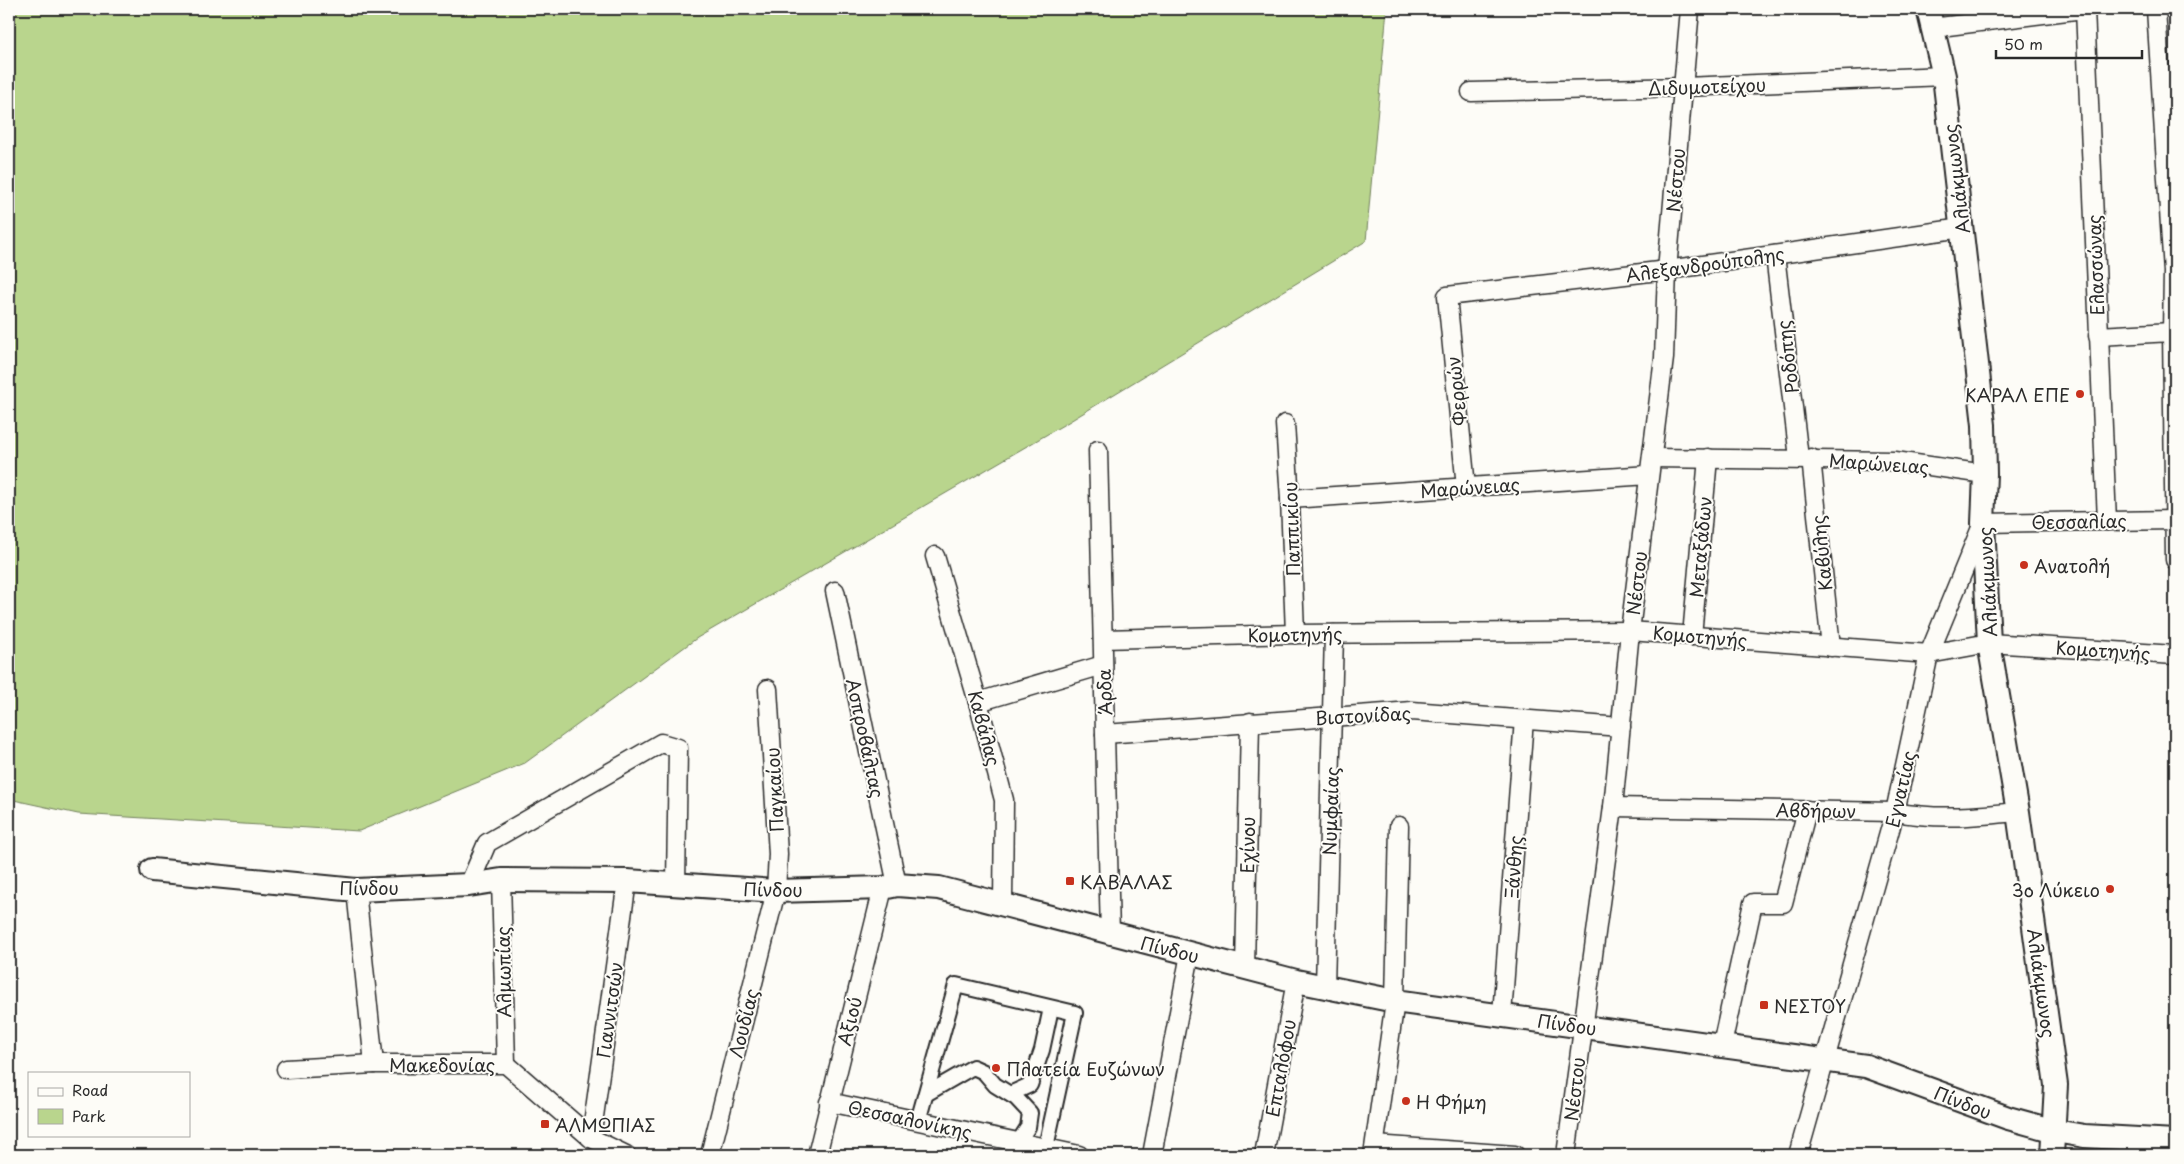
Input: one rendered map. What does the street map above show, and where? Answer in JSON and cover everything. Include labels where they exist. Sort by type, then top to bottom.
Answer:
[{"type":"street","name":"Νέστου","points":[[1566,1155],[1612,807],[1630,631],[1664,358],[1668,270],[1690,9]]},
{"type":"street","points":[[1930,18],[2084,9]]},
{"type":"street","name":"Ελασσώνας","points":[[2084,9],[2107,521]]},
{"type":"street","points":[[2156,9],[2174,272],[2172,332],[2175,560]]},
{"type":"street","name":"Αλιάκμωνος","points":[[1930,18],[1944,76],[1984,425],[1983,523],[1989,643],[2018,812],[2056,1085],[2052,1155]]},
{"type":"street","name":"Διδυμοτείχου","points":[[1471,92],[1684,87],[1944,76]]},
{"type":"street","name":"Αλεξανδρούπολης","points":[[1447,296],[1668,270],[1962,228]]},
{"type":"street","name":"Ροδόπης","points":[[1775,255],[1805,458]]},
{"type":"street","name":"Φερρών","points":[[1447,296],[1466,487]]},
{"type":"street","points":[[2098,336],[2172,332]]},
{"type":"street","name":"Παππικίου","points":[[1285,424],[1295,634]]},
{"type":"street","name":"Άρδα","points":[[1098,450],[1110,934]]},
{"type":"street","name":"Μαρώνειας","points":[[1290,498],[1466,487],[1650,467],[1708,458],[1805,458],[1895,461],[1985,474]]},
{"type":"street","name":"Μεταξάδων","points":[[1692,636],[1708,458]]},
{"type":"street","name":"Καβύλης","points":[[1805,458],[1831,647]]},
{"type":"street","name":"Θεσσαλίας","points":[[1983,523],[2174,520]]},
{"type":"street","name":"Εγνατίας","points":[[1798,1155],[1895,812],[1929,654],[1983,523]]},
{"type":"street","name":"Καβάλας","points":[[934,556],[978,702],[1004,800],[1003,904]]},
{"type":"street","name":"Ασπροβάλτας","points":[[834,591],[890,886]]},
{"type":"street","name":"Κομοτηνής","points":[[1102,639],[1295,634],[1630,631],[1929,654],[1989,643],[2175,655]]},
{"type":"street","name":"Νυμφαίας","points":[[1325,987],[1334,634]]},
{"type":"street","points":[[978,702],[1103,665]]},
{"type":"street","name":"Παγκαίου","points":[[768,689],[778,854],[776,891]]},
{"type":"street","name":"Βιστονίδας","points":[[1105,734],[1412,711],[1621,727]]},
{"type":"street","name":"Ξάνθης","points":[[1502,1015],[1524,719]]},
{"type":"street","name":"Εχίνου","points":[[1245,968],[1250,722]]},
{"type":"street","points":[[470,884],[486,843],[661,743],[678,748],[676,885]]},
{"type":"street","name":"Αβδήρων","points":[[1612,807],[1895,812],[1924,818],[2018,812]]},
{"type":"street","points":[[1722,1045],[1753,902],[1784,904],[1807,810]]},
{"type":"street","points":[[1399,826],[1395,1001],[1374,1150],[1515,1155]]},
{"type":"street","name":"Πίνδου","points":[[152,870],[356,890],[470,884],[501,880],[627,881],[776,891],[890,886],[939,888],[1296,982],[1395,1001],[1582,1025],[1866,1066],[2008,1118],[2054,1131],[2084,1136],[2175,1141]]},
{"type":"street","name":"Αλμωπίας","points":[[501,880],[506,1064]]},
{"type":"street","name":"Γιαννιτσών","points":[[591,1138],[627,881]]},
{"type":"street","name":"Αξιού","points":[[816,1155],[829,1102],[890,886]]},
{"type":"street","points":[[356,890],[374,1064]]},
{"type":"street","name":"Λουδίας","points":[[710,1155],[776,891]]},
{"type":"street","points":[[1152,1155],[1190,954]]},
{"type":"street","name":"Επταλόφου","points":[[1264,1155],[1296,982]]},
{"type":"street","points":[[918,1121],[956,985],[1075,1013],[1046,1147]]},
{"type":"street","points":[[1010,1094],[1030,1086],[1042,1050],[1051,1008]]},
{"type":"street","name":"Μακεδονίας","points":[[286,1069],[374,1064],[506,1064],[591,1138],[626,1155]]},
{"type":"street","points":[[926,1094],[974,1067],[984,1072],[995,1085],[1010,1094],[1030,1113],[1028,1127],[1019,1142]]},
{"type":"street","name":"Θεσσαλονίκης","points":[[829,1102],[1079,1155]]},
{"type":"green space","points":[[9,9],[1387,9],[1366,241],[1070,421],[697,638],[525,763],[359,831],[78,814],[9,799]]},
{"type":"place","name":"ΚΑΡΑΛ ΕΠΕ","points":[[2080,394]]},
{"type":"place","name":"Ανατολή","points":[[2024,565]]},
{"type":"place","name":"ΚΑΒΑΛΑΣ","points":[[1070,881]]},
{"type":"place","name":"3ο Λύκειο","points":[[2110,889]]},
{"type":"place","name":"ΝΕΣΤΟΥ","points":[[1764,1005]]},
{"type":"place","name":"Πλατεία Ευζώνων","points":[[996,1068]]},
{"type":"place","name":"Η Φήμη","points":[[1406,1101]]},
{"type":"place","name":"ΑΛΜΩΠΙΑΣ","points":[[545,1124]]}]
